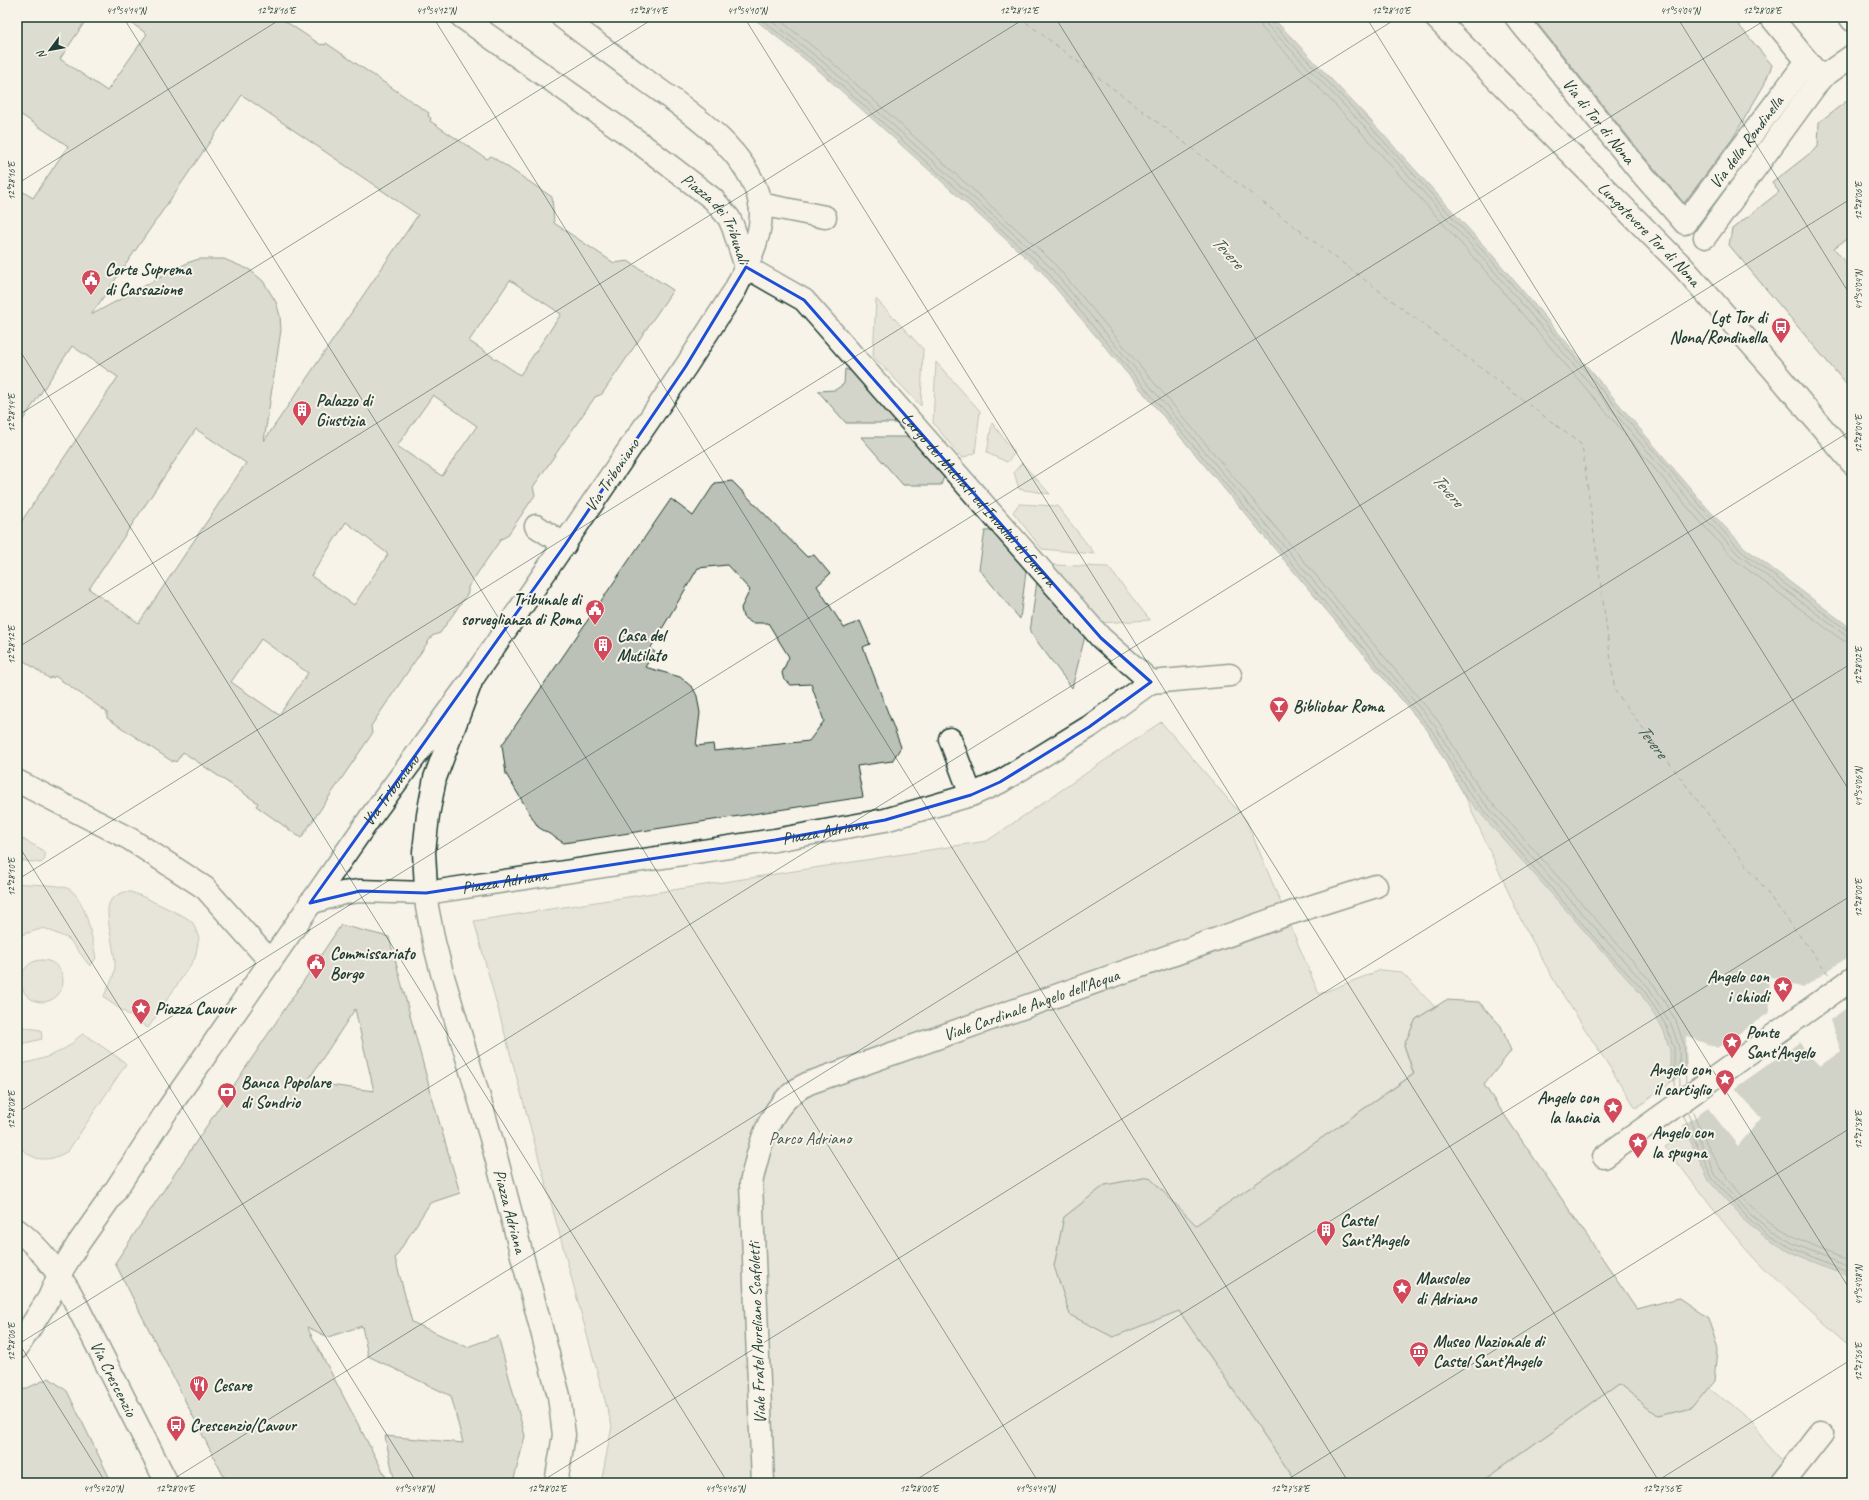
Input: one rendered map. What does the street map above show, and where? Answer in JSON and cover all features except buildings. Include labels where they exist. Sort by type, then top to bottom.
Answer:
[{"type":"street","name":"Piazza dei Tribunali","points":[[462,17],[636,140],[713,199],[729,218],[746,267]]},
{"type":"street","name":"Piazza dei Tribunali","points":[[562,17],[710,130],[736,156],[753,184],[760,204],[760,221],[756,243],[746,267]]},
{"type":"street","name":"Lungotevere Tor di Nona","points":[[1435,17],[1682,266],[1773,369],[1852,463]]},
{"type":"street","points":[[1771,17],[1821,78]]},
{"type":"street","name":"Via di Tor di Nona","points":[[1527,21],[1636,167],[1685,224]]},
{"type":"street","name":"Via della Rondinella","points":[[1705,237],[1821,78],[1852,56]]},
{"type":"street","name":"Via della Rondinella","points":[[1685,224],[1807,61]]},
{"type":"street","points":[[760,204],[825,217]]},
{"type":"street","name":"Via Triboniano","points":[[310,903],[399,777],[472,679],[565,545],[686,366],[735,290],[746,267]]},
{"type":"street","name":"Largo dei Mutilati ed Invalidi di Guerra","points":[[746,267],[804,300],[1101,638],[1151,682]]},
{"type":"street","points":[[536,526],[565,545]]},
{"type":"street","points":[[1151,682],[1230,674]]},
{"type":"street","name":"Via Triboniano","points":[[426,893],[424,847],[432,791],[444,750],[472,679]]},
{"type":"street","name":"Piazza Adriana","points":[[556,1483],[564,1435],[559,1396],[491,1138],[442,973],[429,919],[426,893],[775,840],[885,820],[971,795],[1000,782],[1089,727],[1151,682]]},
{"type":"street","points":[[950,739],[971,795]]},
{"type":"street","points":[[17,781],[130,839],[205,888],[270,961]]},
{"type":"street","name":"Viale Cardinale Angelo dell'Acqua","points":[[751,1182],[759,1149],[768,1122],[782,1102],[800,1087],[1253,927],[1376,886]]},
{"type":"street","points":[[17,1348],[49,1298],[59,1275],[166,1112],[310,903],[343,893],[360,891],[426,893]]},
{"type":"street","points":[[1604,1157],[1852,979]]},
{"type":"street","name":"Viale Fratel Aureliano Scafoletti","points":[[751,1182],[762,1483]]},
{"type":"street","points":[[17,1230],[33,1244],[59,1275]]},
{"type":"street","name":"Via Crescenzio","points":[[59,1275],[71,1294],[167,1483]]},
{"type":"street","points":[[1782,1483],[1822,1432]]},
{"type":"highlighted area","points":[[746,267],[804,300],[1101,638],[1151,682],[1089,727],[1000,782],[971,795],[885,820],[775,840],[426,893],[360,891],[310,903],[565,545],[686,366]]},
{"type":"green space","points":[[876,299],[923,349],[921,406],[873,356]]},
{"type":"green space","points":[[1100,321],[1625,958],[1687,1071],[1636,1108],[1556,984],[1521,920],[1465,796],[1428,731],[1090,329]]},
{"type":"green space","points":[[936,362],[980,411],[975,453],[962,458],[933,423]]},
{"type":"green space","points":[[845,369],[854,372],[903,423],[846,423],[818,391],[835,390],[844,384]]},
{"type":"green space","points":[[992,423],[1015,453],[1007,462],[987,453]]},
{"type":"green space","points":[[861,437],[916,437],[946,471],[941,485],[903,485]]},
{"type":"green space","points":[[1022,463],[1050,494],[1019,489],[1014,472]]},
{"type":"green space","points":[[1019,504],[1057,506],[1095,554],[1042,549],[1013,512]]},
{"type":"green space","points":[[1000,530],[1027,564],[1020,619],[979,569],[985,531]]},
{"type":"green space","points":[[1053,565],[1108,567],[1150,620],[1099,623]]},
{"type":"green space","points":[[1037,581],[1085,636],[1072,688],[1030,632]]},
{"type":"green space","name":"Parco Adriano","points":[[1161,722],[1246,820],[1319,994],[1381,970],[1401,972],[1435,1007],[1416,1019],[1404,1045],[1413,1074],[1196,1226],[1149,1177],[1105,1185],[1064,1217],[1054,1266],[1179,1311],[1297,1483],[601,1483],[612,1426],[474,921],[987,841]]},
{"type":"green space","points":[[17,836],[41,849],[45,854],[45,859],[41,863],[17,860]]},
{"type":"green space","points":[[17,883],[62,887],[67,888],[74,893],[79,900],[87,919],[96,958],[90,966],[69,939],[44,928],[24,934],[17,938]]},
{"type":"green space","points":[[124,892],[131,892],[146,898],[187,918],[193,923],[199,938],[195,958],[148,1028],[107,1000],[104,996],[112,979],[115,967],[108,913],[109,905],[112,899]]},
{"type":"green space","points":[[38,960],[46,960],[54,963],[60,969],[63,981],[60,993],[54,999],[46,1002],[38,1002],[30,999],[24,993],[21,985],[21,977],[24,969],[30,963]]},
{"type":"green space","points":[[17,1023],[27,1028],[41,1030],[42,1039],[17,1045]]},
{"type":"green space","points":[[84,1034],[126,1064],[68,1151],[53,1158],[36,1158],[27,1154],[20,1144],[16,1110],[17,1065],[49,1056],[69,1046],[79,1036]]},
{"type":"green space","points":[[1700,1132],[1852,1236],[1852,1349],[1796,1300],[1756,1261],[1724,1223],[1665,1147],[1686,1134]]},
{"type":"green space","points":[[1619,1384],[1659,1416],[1691,1408],[1708,1386],[1743,1416],[1803,1483],[1479,1483]]},
{"type":"water","name":"Tevere","points":[[752,17],[1272,17],[1371,121],[1494,257],[1708,509],[1745,548],[1852,629],[1852,1277],[1790,1252],[1765,1237],[1745,1221],[1709,1181],[1678,1114],[1670,1084],[1670,1050],[1663,1029],[1641,994],[1465,796],[1428,731],[1042,272],[817,69]]},
{"type":"pier","name":"Ponte Sant'Angelo","points":[[1852,954],[1852,1004],[1830,1020],[1841,1051],[1820,1066],[1806,1052],[1800,1042],[1735,1088],[1761,1118],[1738,1146],[1708,1108],[1681,1127],[1668,1085],[1687,1071],[1686,1038],[1688,1037],[1718,1048],[1770,1012],[1768,976],[1803,988]]},
{"type":"ferry route","points":[[1019,17],[1582,445],[1615,691],[1833,980]]},
{"type":"ferry route","points":[[1846,996],[1852,1005]]},
{"type":"place","name":"Corte Suprema di Cassazione","points":[[91,296]]},
{"type":"place","name":"Lgt Tor di Nona/Rondinella","points":[[1781,344]]},
{"type":"place","name":"Palazzo di Giustizia","points":[[302,427]]},
{"type":"place","name":"Tribunale di sorveglianza di Roma","points":[[595,626]]},
{"type":"place","name":"Casa del Mutilato","points":[[603,662]]},
{"type":"place","name":"Bibliobar Roma","points":[[1279,723]]},
{"type":"place","name":"Commissariato Borgo","points":[[316,980]]},
{"type":"place","name":"Angelo con i chiodi","points":[[1783,1003]]},
{"type":"place","name":"Piazza Cavour","points":[[141,1025]]},
{"type":"place","name":"Ponte Sant'Angelo","points":[[1732,1059]]},
{"type":"place","name":"Angelo con il cartiglio","points":[[1725,1096]]},
{"type":"place","name":"Banca Popolare di Sondrio","points":[[227,1109]]},
{"type":"place","name":"Angelo con la lancia","points":[[1613,1124]]},
{"type":"place","name":"Angelo con la spugna","points":[[1638,1159]]},
{"type":"place","name":"Castel Sant’Angelo","points":[[1326,1247]]},
{"type":"place","name":"Mausoleo di Adriano","points":[[1402,1305]]},
{"type":"place","name":"Museo Nazionale di Castel Sant’Angelo","points":[[1419,1368]]},
{"type":"place","name":"Cesare","points":[[199,1402]]},
{"type":"place","name":"Crescenzio/Cavour","points":[[176,1442]]}]
